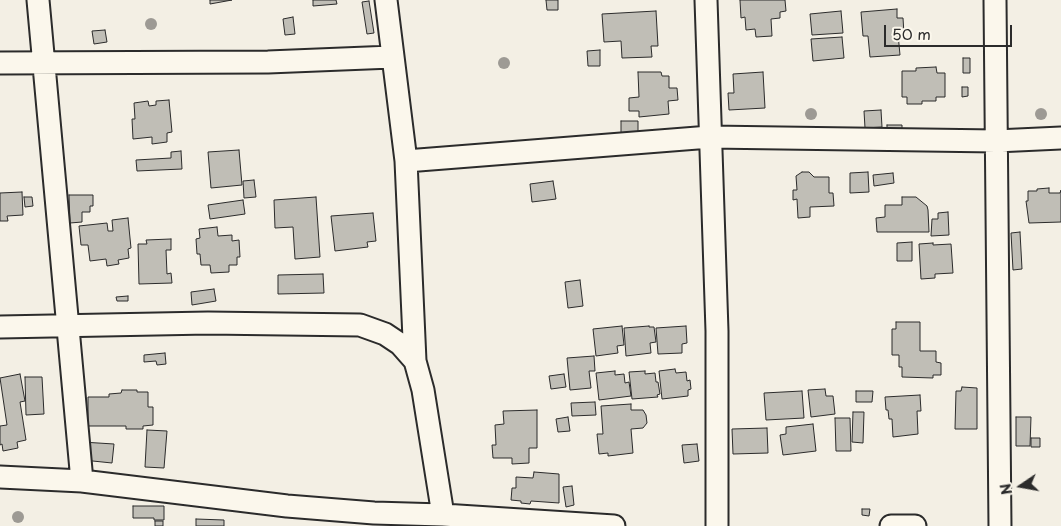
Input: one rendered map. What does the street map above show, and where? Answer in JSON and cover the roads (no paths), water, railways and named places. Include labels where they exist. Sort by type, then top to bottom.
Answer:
[{"type":"street","points":[[38,0],[82,481]]},
{"type":"street","points":[[386,0],[406,162],[416,361],[423,390],[443,515]]},
{"type":"street","points":[[706,0],[717,331],[717,526]]},
{"type":"street","points":[[995,0],[1000,526]]},
{"type":"street","points":[[0,63],[268,62],[392,57]]},
{"type":"street","points":[[406,162],[710,137],[996,141],[1061,138]]},
{"type":"street","points":[[0,327],[208,323],[360,326],[386,334],[400,344],[416,361]]},
{"type":"street","points":[[0,477],[82,481],[287,506],[374,513],[443,515],[614,526]]},
{"type":"street","points":[[891,526],[915,526]]}]
